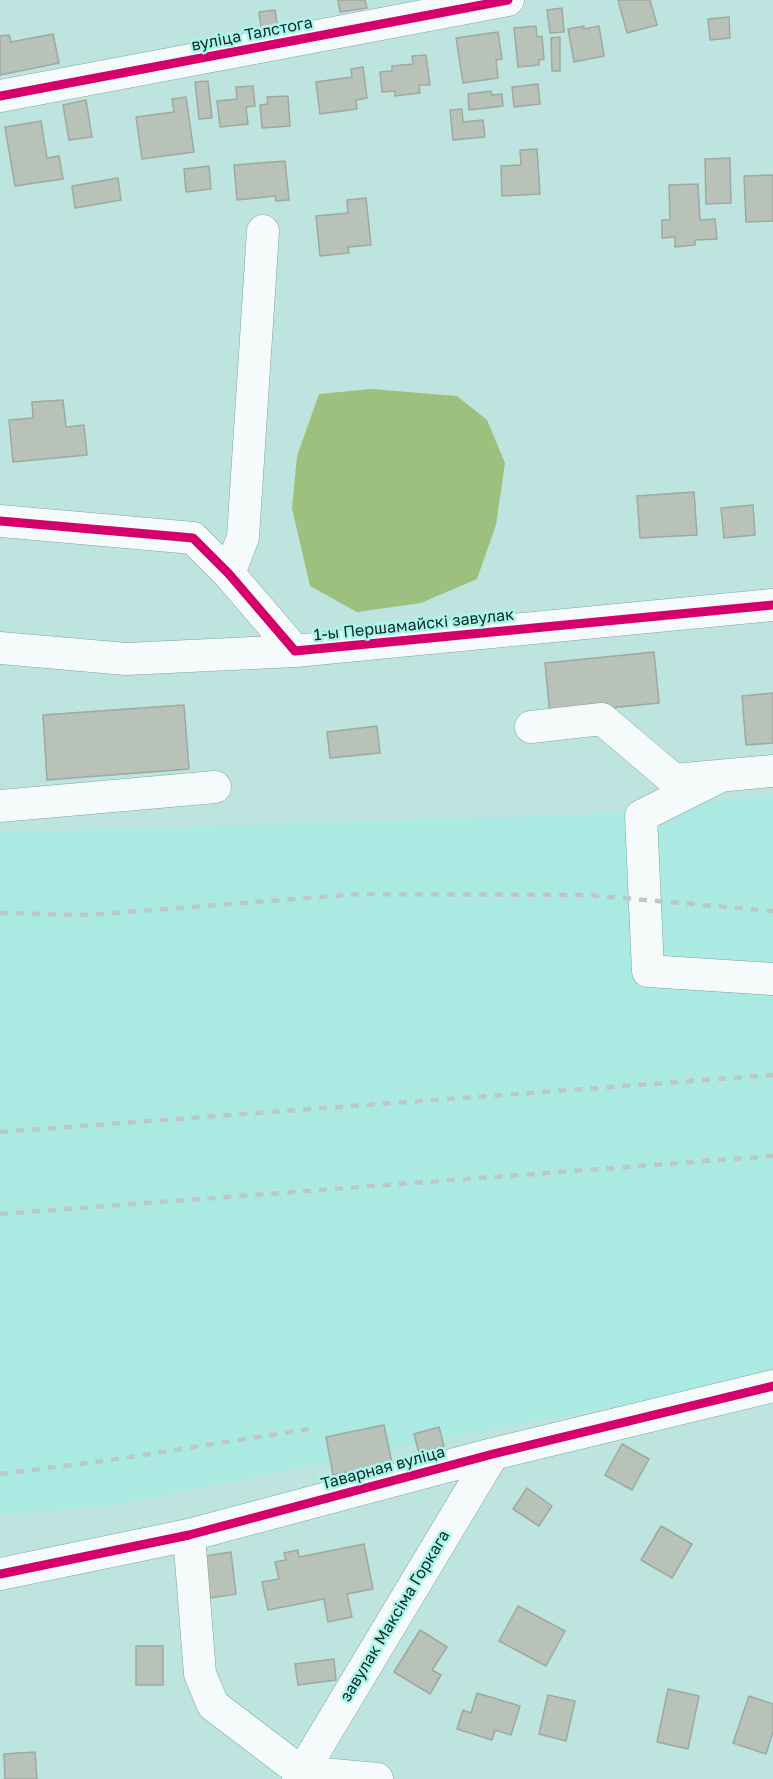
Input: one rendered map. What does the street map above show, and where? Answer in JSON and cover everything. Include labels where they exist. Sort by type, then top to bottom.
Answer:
[{"type":"street","name":"вуліца Талстога","points":[[0,96],[508,0]]},
{"type":"street","points":[[229,574],[243,537],[263,231]]},
{"type":"street","name":"1-ы Першамайскі завулак","points":[[0,521],[193,538],[229,574],[295,651],[773,605]]},
{"type":"street","points":[[0,648],[126,659],[295,651]]},
{"type":"street","points":[[531,728],[602,719],[674,780],[773,771]]},
{"type":"street","points":[[721,776],[641,816],[648,971],[773,979]]},
{"type":"street","points":[[0,806],[215,787]]},
{"type":"street","name":"Таварная вуліца","points":[[0,1575],[189,1535],[494,1454],[773,1386]]},
{"type":"street","name":"завулак Максіма Горкага","points":[[299,1776],[494,1454]]},
{"type":"street","points":[[189,1535],[200,1674],[213,1705],[299,1776],[377,1779]]},
{"type":"shaded area","points":[[371,389],[457,396],[487,420],[505,463],[496,525],[477,579],[421,603],[357,612],[310,586],[292,508],[297,456],[319,394]]},
{"type":"shaded area","points":[[773,796],[773,1377],[481,1431],[111,1506],[0,1514],[0,831],[580,815]]},
{"type":"building","points":[[338,0],[365,0],[367,8],[340,12]]},
{"type":"building","points":[[618,0],[650,0],[657,25],[627,33]]},
{"type":"building","points":[[562,8],[564,32],[550,33],[547,10]]},
{"type":"building","points":[[275,10],[278,31],[262,33],[259,12]]},
{"type":"building","points":[[729,17],[730,38],[710,40],[708,19]]},
{"type":"building","points":[[536,26],[537,37],[542,36],[544,59],[539,60],[539,65],[518,67],[514,28]]},
{"type":"building","points":[[584,26],[584,29],[599,26],[604,56],[574,62],[568,29]]},
{"type":"building","points":[[498,32],[502,59],[496,60],[498,78],[463,83],[456,38]]},
{"type":"building","points":[[53,34],[59,63],[0,75],[0,36],[9,35],[11,42]]},
{"type":"building","points":[[560,37],[560,71],[552,71],[551,38]]},
{"type":"building","points":[[426,55],[430,85],[419,85],[420,93],[395,96],[395,91],[382,92],[380,72],[392,71],[392,66],[413,64],[412,56]]},
{"type":"building","points":[[363,67],[367,98],[356,100],[357,109],[320,114],[316,82],[352,77],[351,69]]},
{"type":"building","points":[[208,81],[212,118],[199,119],[195,82]]},
{"type":"building","points":[[538,84],[540,104],[514,107],[512,87]]},
{"type":"building","points":[[253,86],[255,106],[246,107],[248,124],[220,127],[217,101],[237,99],[236,87]]},
{"type":"building","points":[[491,91],[492,95],[502,94],[503,106],[469,110],[468,94]]},
{"type":"building","points":[[288,96],[290,126],[262,128],[260,105],[268,104],[267,97]]},
{"type":"building","points":[[186,97],[194,152],[142,159],[136,117],[174,112],[172,99]]},
{"type":"building","points":[[86,100],[92,137],[69,140],[63,105]]},
{"type":"building","points":[[462,109],[463,122],[483,120],[485,137],[453,140],[450,110]]},
{"type":"building","points":[[41,121],[47,158],[59,156],[63,179],[15,186],[5,127]]},
{"type":"building","points":[[537,149],[540,194],[502,196],[501,166],[521,165],[520,150]]},
{"type":"building","points":[[730,158],[731,203],[706,204],[705,159]]},
{"type":"building","points":[[285,161],[289,200],[276,201],[275,196],[237,200],[234,165]]},
{"type":"building","points":[[209,166],[211,189],[186,192],[184,169]]},
{"type":"building","points":[[773,175],[773,221],[746,222],[744,176]]},
{"type":"building","points":[[118,178],[121,200],[75,208],[72,186]]},
{"type":"building","points":[[698,184],[700,220],[715,219],[717,239],[695,240],[695,245],[675,247],[675,237],[662,238],[662,220],[670,220],[669,185]]},
{"type":"building","points":[[366,198],[371,245],[348,247],[349,253],[320,256],[316,216],[348,213],[347,200]]},
{"type":"building","points":[[63,400],[66,427],[84,425],[87,455],[13,462],[9,420],[33,418],[32,402]]},
{"type":"building","points":[[694,492],[697,535],[640,538],[637,496]]},
{"type":"building","points":[[753,505],[755,535],[724,538],[721,508]]},
{"type":"building","points":[[654,652],[659,703],[550,714],[545,663]]},
{"type":"building","points":[[773,693],[773,743],[746,745],[742,696]]},
{"type":"building","points":[[184,705],[189,769],[47,780],[43,715]]},
{"type":"building","points":[[377,726],[380,753],[330,758],[327,732]]},
{"type":"building","points":[[384,1425],[392,1463],[333,1475],[326,1437]]},
{"type":"building","points":[[439,1427],[444,1446],[419,1453],[414,1434]]},
{"type":"building","points":[[622,1444],[649,1459],[632,1490],[605,1475]]},
{"type":"building","points":[[527,1488],[552,1506],[539,1526],[513,1509]]},
{"type":"building","points":[[661,1526],[692,1544],[672,1578],[641,1560]]},
{"type":"building","points":[[364,1544],[373,1589],[347,1594],[352,1617],[328,1622],[324,1599],[268,1610],[262,1582],[279,1579],[275,1562],[286,1560],[284,1553],[298,1550],[299,1557]]},
{"type":"building","points":[[231,1552],[236,1594],[210,1598],[205,1556]]},
{"type":"building","points":[[518,1606],[565,1631],[546,1666],[499,1641]]},
{"type":"building","points":[[420,1630],[447,1647],[432,1670],[441,1675],[430,1694],[394,1672]]},
{"type":"building","points":[[136,1646],[163,1646],[163,1685],[136,1685]]},
{"type":"building","points":[[334,1659],[336,1680],[298,1685],[295,1664]]},
{"type":"building","points":[[668,1689],[699,1696],[688,1749],[657,1742]]},
{"type":"building","points":[[477,1693],[520,1706],[511,1735],[495,1730],[492,1740],[457,1729],[463,1710],[471,1713]]},
{"type":"building","points":[[548,1695],[575,1701],[566,1741],[539,1734]]},
{"type":"building","points":[[749,1696],[773,1704],[773,1732],[766,1754],[733,1743]]},
{"type":"building","points":[[35,1752],[37,1779],[5,1779],[4,1754]]},
{"type":"railway","points":[[0,913],[86,915],[360,894],[587,895],[773,911]]},
{"type":"railway","points":[[0,1132],[773,1075]]},
{"type":"railway","points":[[0,1214],[773,1156]]},
{"type":"railway","points":[[0,1474],[104,1461],[309,1429]]},
{"type":"cycle path","points":[[0,96],[508,0]]},
{"type":"cycle path","points":[[0,521],[193,538],[229,574],[295,651],[773,605]]},
{"type":"cycle path","points":[[0,1574],[189,1535],[493,1454],[773,1386]]}]
